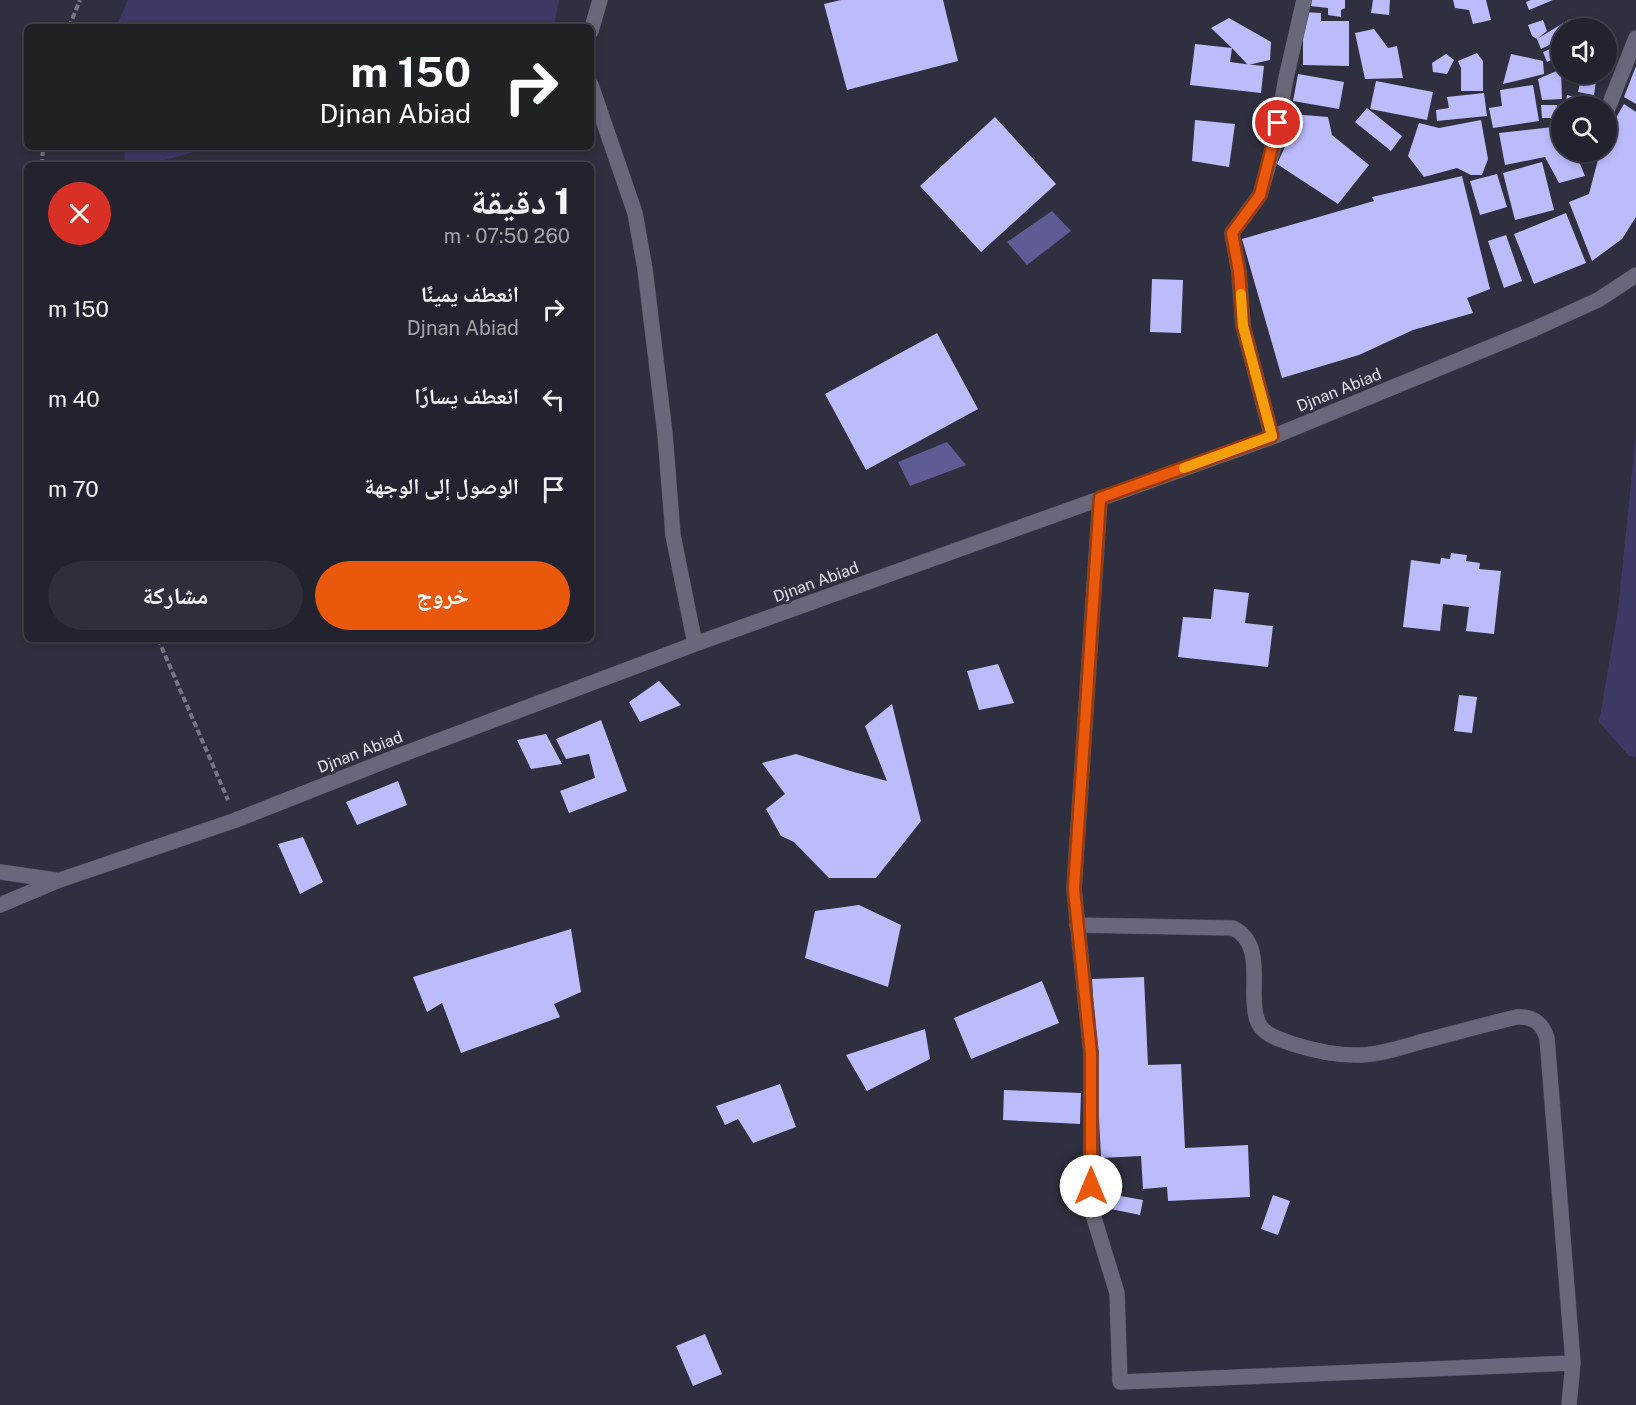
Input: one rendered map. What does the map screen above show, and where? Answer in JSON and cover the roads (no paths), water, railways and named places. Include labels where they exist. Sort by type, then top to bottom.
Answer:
[{"type":"street","points":[[593,24],[600,0]]},
{"type":"street","points":[[1272,436],[1243,326],[1239,272],[1232,233],[1260,195],[1274,146],[1286,78],[1304,0]]},
{"type":"street","points":[[1613,96],[1636,39]]},
{"type":"street","points":[[594,94],[634,213],[645,268],[673,535],[695,644]]},
{"type":"street","name":"Djnan Abiad","points":[[0,905],[57,880],[236,820],[695,644],[1272,436],[1534,329],[1598,300],[1636,275]]},
{"type":"street","points":[[1100,498],[1077,812],[1074,889],[1091,1054],[1091,1208],[1117,1293],[1120,1382],[1572,1363]]},
{"type":"street","points":[[0,872],[57,880]]},
{"type":"street","points":[[1077,925],[1233,928],[1241,932],[1249,942],[1254,957],[1254,1011],[1257,1023],[1271,1036],[1315,1050],[1361,1055],[1378,1053],[1517,1017],[1536,1020],[1544,1029],[1547,1038],[1572,1363],[1569,1405]]}]
